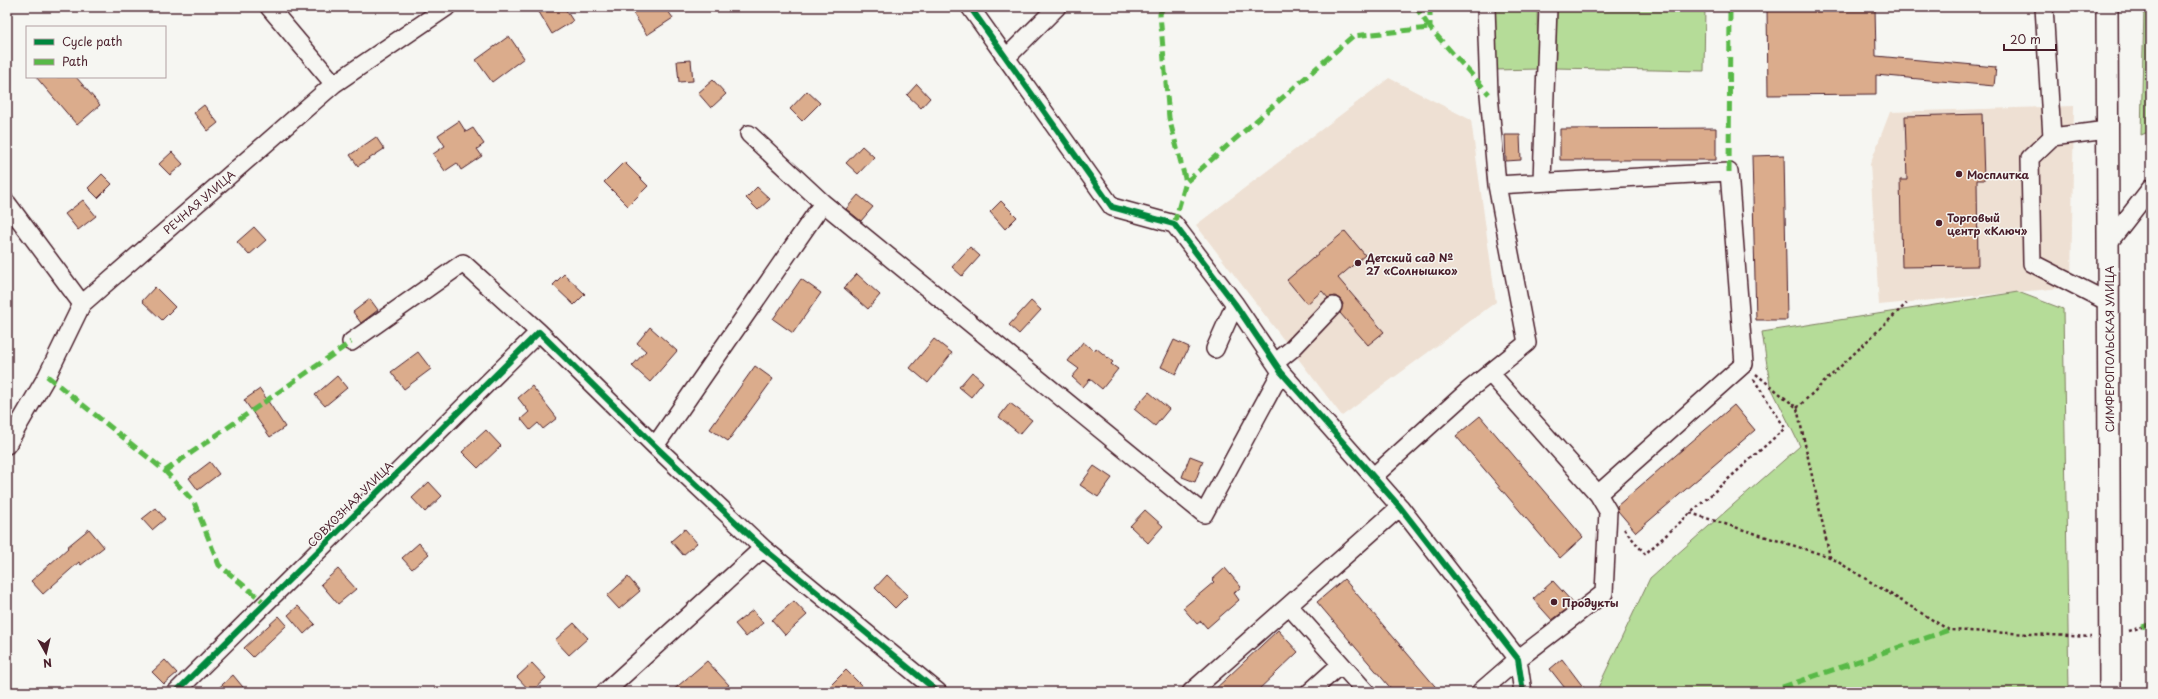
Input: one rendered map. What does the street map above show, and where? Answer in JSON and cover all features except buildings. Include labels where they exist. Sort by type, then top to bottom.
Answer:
[{"type":"main road","name":"СИМФЕРОПОЛЬСКАЯ УЛИЦА","points":[[2107,7],[2110,692]]},
{"type":"street","points":[[269,7],[334,84]]},
{"type":"street","name":"РЕЧНАЯ УЛИЦА","points":[[7,445],[47,376],[82,304],[334,84],[447,7]]},
{"type":"street","points":[[970,7],[1112,207],[1174,224],[1234,304],[1278,367],[1400,507],[1518,659],[1523,692]]},
{"type":"street","points":[[1006,58],[1057,7]]},
{"type":"street","points":[[1374,476],[1470,389],[1527,343],[1497,185],[1489,94],[1486,7]]},
{"type":"street","points":[[1542,182],[1548,7]]},
{"type":"street","points":[[2044,7],[2052,137]]},
{"type":"street","points":[[2107,130],[2052,137],[2030,158],[2032,263],[2108,302]]},
{"type":"street","points":[[749,134],[823,203],[1204,514],[1278,367],[1292,349],[1333,306]]},
{"type":"street","points":[[1497,185],[1729,172],[1744,364],[1598,494]]},
{"type":"street","points":[[2109,242],[2151,188]]},
{"type":"street","points":[[7,203],[82,304]]},
{"type":"street","points":[[655,446],[823,203]]},
{"type":"street","points":[[351,342],[463,263],[539,332],[655,446],[763,548],[938,692]]},
{"type":"street","points":[[1215,349],[1234,304]]},
{"type":"street","name":"СОВХОЗНАЯ УЛИЦА","points":[[176,692],[539,332]]},
{"type":"street","points":[[1480,692],[1518,659],[1604,593],[1608,511],[1598,494],[1490,373]]},
{"type":"street","points":[[1192,692],[1400,507]]},
{"type":"street","points":[[605,692],[763,548]]},
{"type":"street","points":[[1289,606],[1366,692]]},
{"type":"street","points":[[1310,692],[1341,664]]},
{"type":"path","points":[[1797,408],[1907,303]]},
{"type":"path","points":[[1744,364],[1797,408],[1830,557]]},
{"type":"path","points":[[1608,511],[1645,554],[1785,428],[1744,364]]},
{"type":"path","points":[[1690,513],[1830,557],[1949,630],[2109,637],[2142,627]]},
{"type":"shaded area","name":"Детский сад № 27 «Солнышко»","points":[[1389,78],[1471,120],[1496,302],[1342,416],[1196,225]]},
{"type":"shaded area","points":[[2074,106],[2071,287],[1879,305],[1870,164],[1890,112]]},
{"type":"green space","points":[[1494,7],[1537,7],[1538,69],[1495,70]]},
{"type":"green space","points":[[1557,7],[1705,7],[1704,71],[1555,68]]},
{"type":"green space","points":[[2144,7],[2151,7],[2151,131],[2141,135]]},
{"type":"green space","points":[[2018,292],[2063,309],[2069,692],[1596,692],[1650,578],[1800,446],[1770,385],[1762,332]]},
{"type":"marked path","points":[[1163,7],[1160,14],[1169,118],[1186,182]]},
{"type":"marked path","points":[[1174,224],[1186,182],[1353,36],[1430,28],[1416,7]]},
{"type":"marked path","points":[[1430,7],[1430,28],[1489,94]]},
{"type":"marked path","points":[[1729,172],[1730,7]]},
{"type":"marked path","points":[[165,471],[351,342]]},
{"type":"marked path","points":[[47,376],[165,471],[194,502],[219,565],[265,603]]},
{"type":"marked path","points":[[2142,627],[2151,624]]},
{"type":"marked path","points":[[1768,692],[1949,630]]},
{"type":"cycle path","points":[[970,7],[1112,207],[1174,224],[1235,304],[1281,372],[1400,507],[1518,659],[1523,692]]},
{"type":"cycle path","points":[[176,692],[539,332],[655,446],[763,548],[938,692]]},
{"type":"place","name":"Мосплитка","points":[[1959,174]]},
{"type":"place","name":"Торговый центр «Ключ»","points":[[1939,223]]},
{"type":"place","name":"Детский сад № 27 «Солнышко»","points":[[1358,263]]},
{"type":"place","name":"Продукты","points":[[1554,602]]}]
